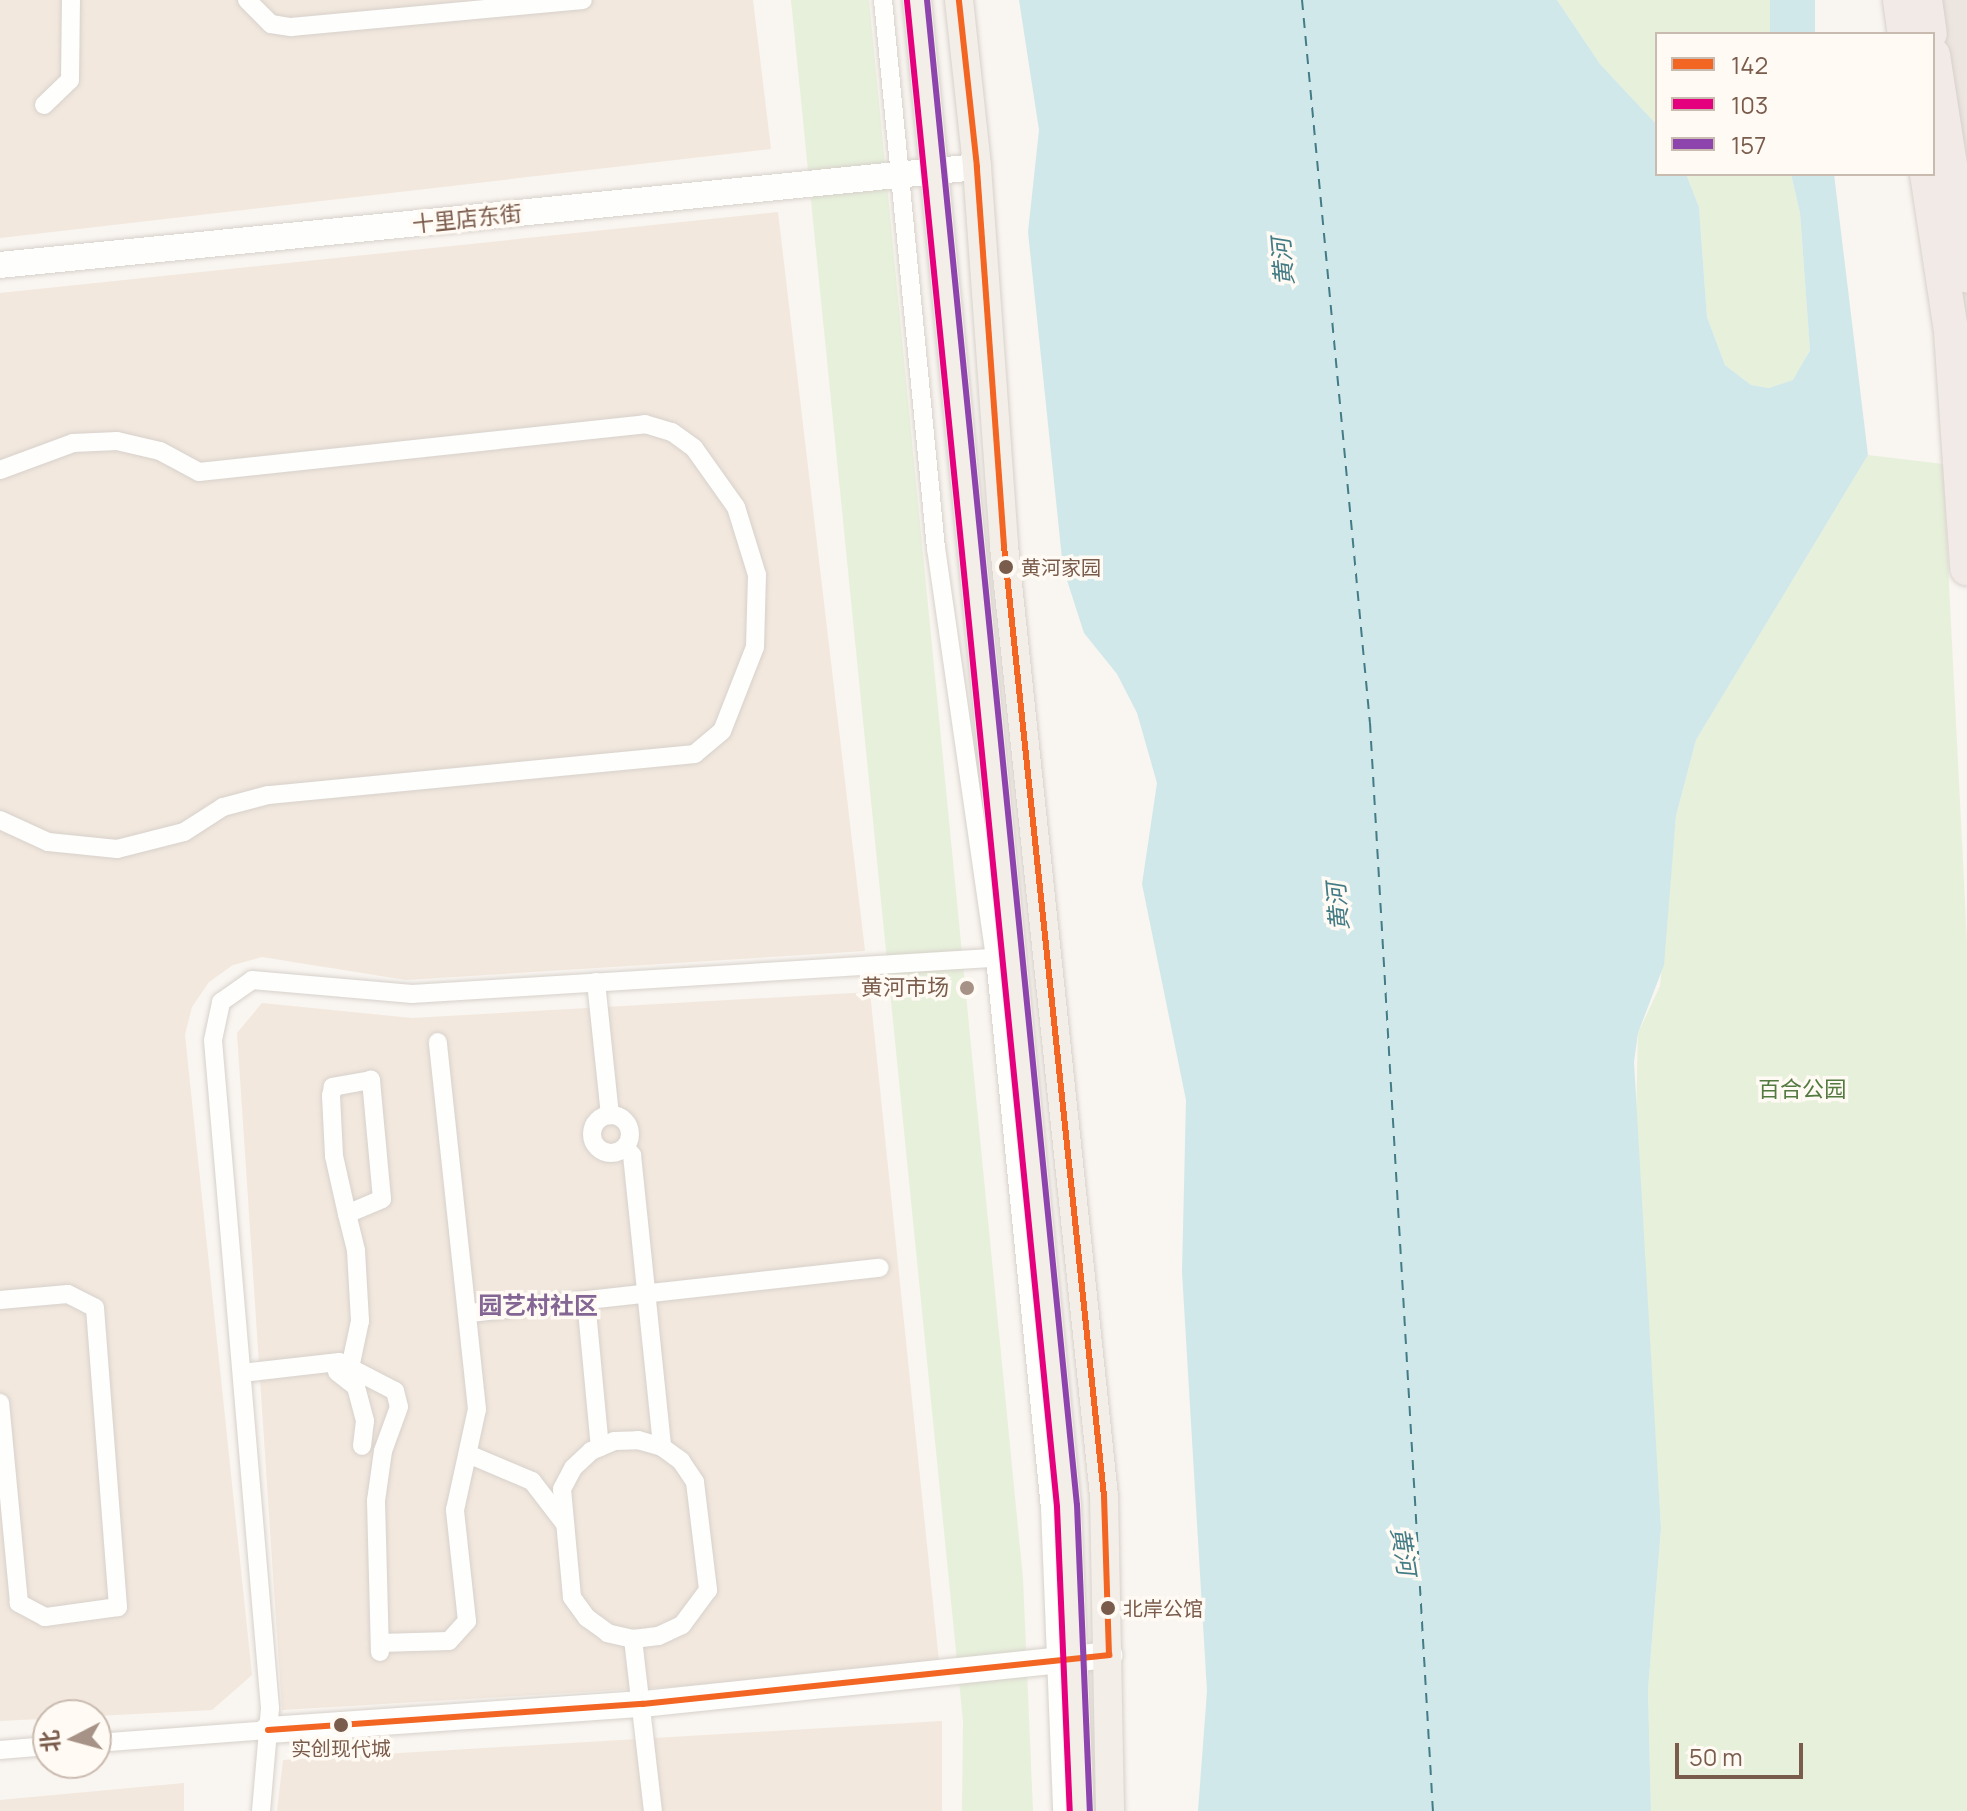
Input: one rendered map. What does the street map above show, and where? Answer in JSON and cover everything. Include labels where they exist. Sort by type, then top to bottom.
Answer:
[{"type":"highway","points":[[1900,0],[1905,32]]},
{"type":"highway","points":[[1925,0],[1930,32]]},
{"type":"highway","points":[[1935,68],[1967,275]]},
{"type":"highway","points":[[1927,176],[1951,331],[1967,568]]},
{"type":"main road","points":[[917,0],[1005,957],[1067,1506],[1062,1661],[1080,1811]]},
{"type":"main road","points":[[959,0],[977,167],[1004,546],[1104,1496],[1110,1811]]},
{"type":"main road","points":[[1062,1661],[1084,1671],[1109,1735]]},
{"type":"street","points":[[44,105],[70,80],[71,0]]},
{"type":"street","points":[[247,0],[271,24],[291,27],[583,0]]},
{"type":"street","points":[[261,1811],[268,1730],[242,1373],[213,1040],[215,1014],[230,992],[252,980],[412,994],[1005,957],[936,548],[903,176],[883,0]]},
{"type":"street","name":"十里店东街","points":[[0,265],[935,174],[977,167]]},
{"type":"street","points":[[0,470],[73,443],[117,441],[160,451],[199,472],[645,424],[672,432],[694,448],[736,507],[757,575],[755,647],[722,731],[695,754],[268,795],[223,807],[184,832],[117,849],[48,842],[0,820]]},
{"type":"street","points":[[596,982],[610,1115]]},
{"type":"street","points":[[242,1373],[329,1366],[339,1362],[395,1391],[399,1407],[383,1451],[376,1501],[380,1649],[449,1641],[467,1621],[455,1510],[477,1409],[470,1313],[438,1042]]},
{"type":"street","points":[[347,1214],[382,1199],[371,1080],[333,1087],[331,1096],[334,1156],[347,1214],[356,1251],[360,1321],[350,1368]]},
{"type":"street","points":[[610,1115],[596,1121],[593,1142],[612,1153],[625,1147]]},
{"type":"street","points":[[610,1115],[628,1126],[625,1147],[632,1155],[662,1447]]},
{"type":"street","points":[[470,1313],[880,1268]]},
{"type":"street","points":[[0,1300],[68,1294],[95,1308],[118,1607],[45,1617],[19,1603],[3,1474],[0,1403]]},
{"type":"street","points":[[586,1300],[600,1447]]},
{"type":"street","points":[[329,1366],[356,1387],[365,1421],[362,1446]]},
{"type":"street","points":[[638,1440],[662,1447],[681,1461],[695,1482],[708,1590],[682,1625],[658,1636],[633,1639],[608,1633],[587,1618],[572,1597],[562,1489],[573,1468],[600,1447],[638,1440]]},
{"type":"street","points":[[468,1454],[532,1481],[565,1524]]},
{"type":"street","points":[[633,1639],[643,1704],[653,1811]]},
{"type":"street","points":[[112,1742],[643,1704],[1109,1655]]},
{"type":"street","points":[[1062,1661],[1062,1811]]},
{"type":"street","points":[[0,1750],[32,1747]]},
{"type":"shaded area","points":[[0,0],[753,0],[771,149],[0,238]]},
{"type":"shaded area","points":[[1915,0],[1967,0],[1967,581],[1933,176],[1935,32],[1932,32]]},
{"type":"shaded area","points":[[778,212],[865,951],[406,980],[262,957],[233,965],[209,982],[192,1007],[185,1035],[252,1675],[212,1710],[112,1715],[112,1699],[32,1699],[32,1719],[0,1721],[0,293]]},
{"type":"shaded area","points":[[870,992],[940,1671],[282,1710],[237,1033],[262,1003],[412,1018]]},
{"type":"shaded area","name":"实创现代城","points":[[942,1721],[942,1811],[277,1811],[283,1760]]},
{"type":"shaded area","points":[[184,1783],[184,1811],[0,1811],[0,1800]]},
{"type":"green space","points":[[791,0],[869,0],[1023,1579],[1033,1811],[962,1811],[963,1721]]},
{"type":"green space","points":[[1557,0],[1770,0],[1771,32],[1655,32],[1655,123],[1600,64]]},
{"type":"green space","points":[[1687,176],[1791,176],[1800,213],[1810,349],[1794,380],[1769,388],[1751,385],[1725,365],[1707,317],[1699,207]]},
{"type":"green space","name":"百合公园","points":[[1868,455],[1943,464],[1967,942],[1967,1811],[1651,1811],[1648,1690],[1661,1528],[1636,1118],[1638,1033],[1660,986],[1676,816],[1696,740]]},
{"type":"water","name":"黄河","points":[[1019,0],[1557,0],[1600,64],[1655,123],[1655,176],[1687,176],[1699,207],[1707,317],[1725,365],[1751,385],[1769,388],[1793,380],[1810,350],[1800,213],[1791,176],[1834,176],[1868,455],[1696,740],[1676,816],[1664,965],[1638,1033],[1634,1062],[1661,1528],[1648,1690],[1651,1811],[1198,1811],[1207,1691],[1182,1272],[1186,1100],[1142,884],[1157,783],[1137,713],[1117,674],[1084,633],[1063,568],[1028,232],[1039,130]]},
{"type":"water","points":[[1770,0],[1815,0],[1815,32],[1770,32]]},
{"type":"ferry route","points":[[1302,0],[1370,723],[1433,1811]]},
{"type":"transit line","name":"157","points":[[927,0],[1077,1505],[1090,1811]]},
{"type":"transit line","name":"142","points":[[268,1730],[643,1704],[1109,1655],[1104,1496],[1004,546],[977,167],[959,0]]},
{"type":"transit line","name":"103","points":[[907,1],[1057,1507],[1070,1811]]},
{"type":"place","name":"黄河家园","points":[[1006,567]]},
{"type":"place","name":"黄河市场","points":[[967,988]]},
{"type":"place","name":"北岸公馆","points":[[1108,1608]]},
{"type":"place","name":"实创现代城","points":[[341,1725]]},
{"type":"district","name":"园艺村社区","points":[[538,1305]]}]
